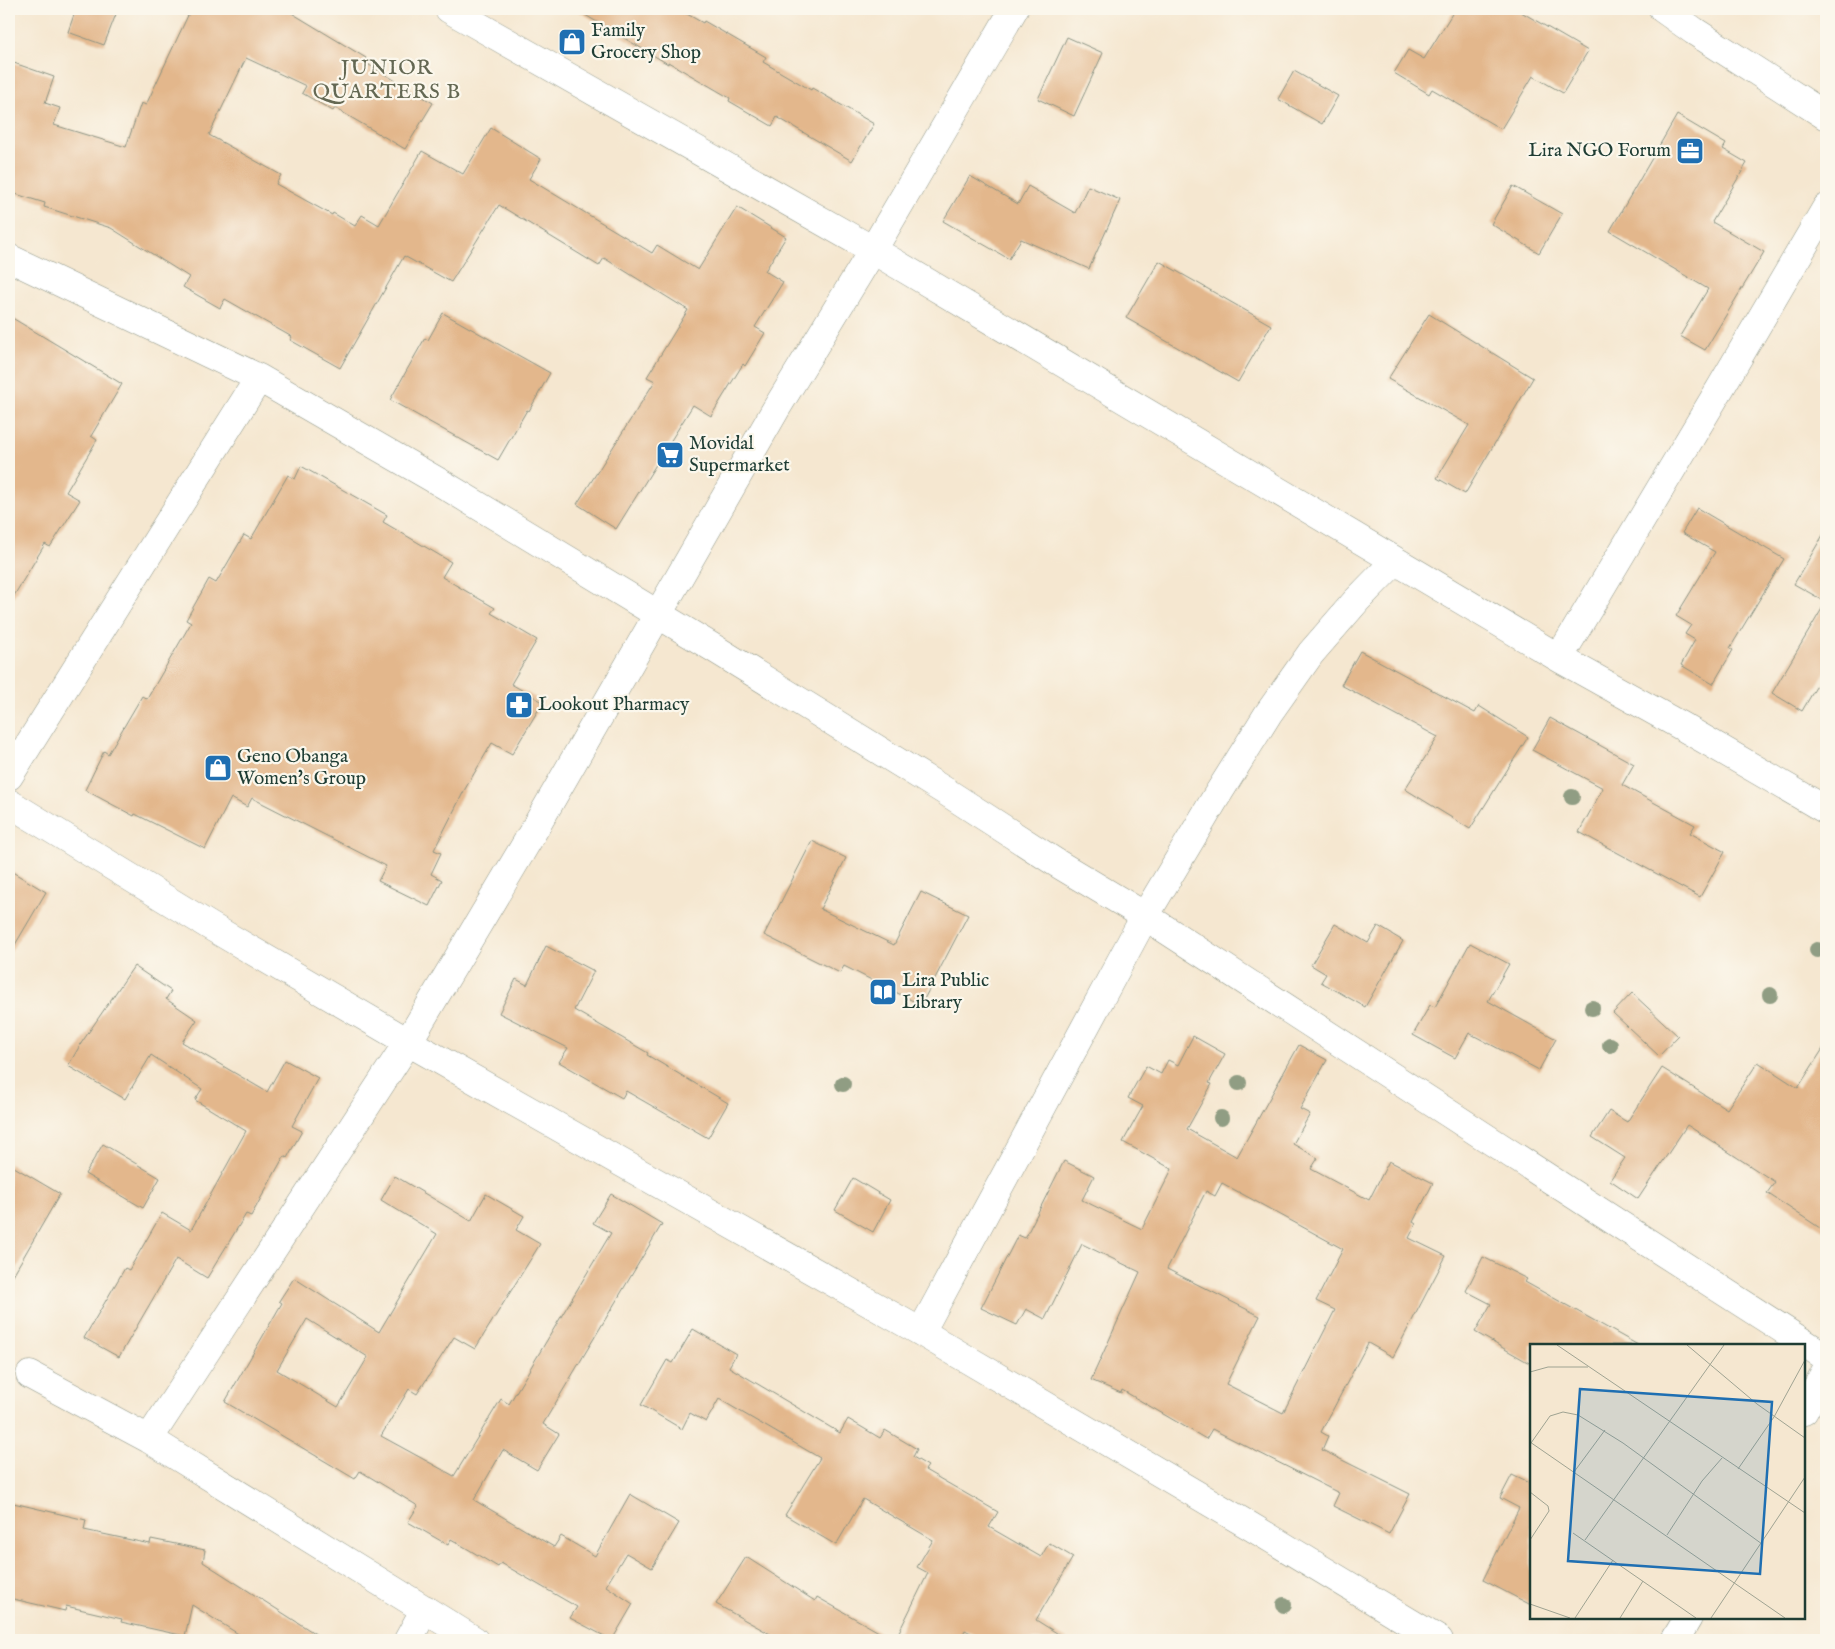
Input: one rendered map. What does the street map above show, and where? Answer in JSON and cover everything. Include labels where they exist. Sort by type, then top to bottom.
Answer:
[{"type":"street","points":[[449,9],[873,250],[1034,347],[1174,427],[1559,658],[1826,810]]},
{"type":"street","points":[[149,1438],[408,1042],[527,842],[776,409],[873,250],[1014,9]]},
{"type":"street","points":[[1663,9],[1826,116]]},
{"type":"street","points":[[1559,658],[1722,387],[1826,208]]},
{"type":"street","points":[[9,258],[259,378],[446,486],[945,791],[1055,862],[1146,916],[1826,1357]]},
{"type":"street","points":[[9,776],[259,378]]},
{"type":"street","points":[[922,1332],[1146,916],[1216,796],[1278,698],[1310,653],[1395,561]]},
{"type":"street","points":[[9,803],[202,921],[408,1042],[922,1332],[1438,1640]]},
{"type":"street","points":[[1805,1409],[1826,1370]]},
{"type":"street","points":[[30,1375],[149,1438],[474,1640]]},
{"type":"street","points":[[408,1640],[425,1609]]},
{"type":"street","points":[[1675,1640],[1687,1619]]},
{"type":"building","points":[[76,9],[118,9],[104,45],[68,32]]},
{"type":"building","points":[[191,9],[285,9],[366,58],[364,62],[433,103],[405,149],[335,108],[333,111],[302,93],[306,86],[246,58],[209,135],[281,175],[276,184],[355,226],[362,215],[379,225],[422,151],[463,174],[491,128],[541,159],[529,179],[652,253],[657,245],[698,270],[737,207],[786,237],[765,271],[783,282],[755,327],[765,333],[745,366],[743,364],[711,416],[693,405],[616,529],[577,504],[655,381],[647,377],[688,310],[604,258],[599,266],[499,205],[451,282],[404,256],[340,368],[290,340],[292,337],[225,299],[220,308],[183,287],[189,277],[111,228],[44,207],[45,203],[9,192],[9,78],[14,63],[54,77],[45,103],[60,108],[54,125],[126,147],[141,103],[146,105]]},
{"type":"building","points":[[575,9],[678,9],[703,23],[704,21],[766,57],[763,62],[874,124],[852,161],[777,117],[772,126],[729,101],[730,98]]},
{"type":"building","points":[[1455,9],[1516,9],[1588,51],[1563,93],[1533,76],[1501,129],[1432,89],[1429,94],[1394,73],[1408,50],[1424,59]]},
{"type":"building","points":[[1067,37],[1103,53],[1074,116],[1038,99]]},
{"type":"building","points":[[1294,71],[1338,96],[1322,124],[1278,99]]},
{"type":"building","points":[[1677,115],[1726,144],[1723,149],[1747,163],[1712,222],[1764,252],[1705,350],[1680,336],[1708,289],[1610,231]]},
{"type":"building","points":[[970,176],[1018,204],[1028,186],[1075,213],[1088,186],[1120,200],[1089,269],[1021,239],[1009,259],[943,221]]},
{"type":"building","points":[[1513,186],[1562,214],[1539,253],[1491,224]]},
{"type":"building","points":[[1159,261],[1271,325],[1238,382],[1126,318]]},
{"type":"building","points":[[443,313],[550,373],[498,460],[390,400],[425,338],[428,340]]},
{"type":"building","points":[[1429,314],[1533,378],[1465,494],[1437,478],[1469,425],[1388,379]]},
{"type":"building","points":[[9,316],[122,384],[91,436],[97,440],[66,492],[80,500],[50,547],[45,544],[9,604]]},
{"type":"building","points":[[301,466],[387,515],[383,522],[451,562],[442,577],[495,608],[491,613],[537,640],[511,684],[543,702],[512,754],[492,743],[465,789],[434,850],[441,853],[431,874],[442,880],[429,906],[378,881],[386,866],[252,798],[247,807],[231,798],[205,849],[135,814],[134,816],[85,790],[104,751],[108,754],[142,696],[147,699],[191,623],[186,620],[209,579],[216,583],[244,535],[251,539],[288,475],[295,479]]},
{"type":"building","points":[[1697,508],[1784,559],[1730,648],[1733,650],[1713,684],[1681,665],[1695,640],[1685,634],[1691,625],[1676,616],[1715,552],[1682,533]]},
{"type":"building","points":[[1826,530],[1826,602],[1794,584]]},
{"type":"building","points":[[1826,602],[1826,670],[1802,711],[1772,693]]},
{"type":"building","points":[[1360,651],[1475,713],[1479,706],[1528,737],[1470,829],[1405,789],[1438,737],[1341,685]]},
{"type":"building","points":[[1550,718],[1634,764],[1622,785],[1695,825],[1690,833],[1725,852],[1700,897],[1579,832],[1603,788],[1532,750]]},
{"type":"building","points":[[812,841],[846,858],[820,909],[894,945],[921,892],[968,915],[921,1005],[844,966],[840,973],[764,935]]},
{"type":"building","points":[[9,870],[46,892],[9,955]]},
{"type":"building","points":[[1335,924],[1368,943],[1378,926],[1403,941],[1365,1007],[1321,982],[1326,974],[1311,965]]},
{"type":"building","points":[[1470,943],[1509,964],[1488,1001],[1556,1039],[1539,1070],[1469,1033],[1455,1058],[1413,1035],[1430,1005],[1435,1007]]},
{"type":"building","points":[[546,946],[594,971],[574,1010],[728,1103],[708,1138],[626,1091],[622,1098],[559,1062],[568,1048],[499,1013],[516,979],[527,985]]},
{"type":"building","points":[[134,966],[171,991],[166,999],[197,1020],[182,1042],[267,1092],[285,1060],[318,1078],[292,1126],[302,1131],[287,1158],[284,1156],[251,1216],[246,1214],[207,1278],[176,1259],[119,1357],[84,1338],[125,1268],[129,1270],[162,1213],[191,1230],[246,1131],[195,1100],[202,1089],[151,1055],[125,1099],[68,1066],[82,1042]]},
{"type":"building","points":[[1632,993],[1678,1036],[1659,1056],[1613,1013]]},
{"type":"building","points":[[1193,1036],[1225,1054],[1209,1083],[1212,1084],[1187,1129],[1237,1157],[1299,1045],[1327,1060],[1300,1109],[1310,1114],[1293,1144],[1318,1158],[1311,1169],[1369,1200],[1389,1161],[1433,1183],[1413,1222],[1416,1224],[1409,1238],[1446,1256],[1393,1357],[1368,1343],[1321,1432],[1328,1436],[1322,1450],[1410,1494],[1389,1534],[1333,1506],[1339,1493],[1212,1429],[1206,1439],[1122,1390],[1121,1393],[1091,1380],[1140,1272],[1082,1244],[1045,1319],[1026,1309],[1017,1325],[981,1308],[1018,1235],[1025,1238],[1064,1161],[1094,1176],[1082,1200],[1142,1229],[1172,1169],[1123,1142],[1143,1106],[1128,1098],[1146,1066],[1161,1074],[1168,1060],[1178,1065]],"holes":[[[1222,1183],[1343,1249],[1316,1301],[1335,1310],[1283,1413],[1226,1384],[1260,1316],[1167,1269],[1206,1191],[1215,1196]]]},
{"type":"building","points":[[1826,1044],[1826,1232],[1767,1193],[1775,1182],[1687,1125],[1638,1199],[1610,1180],[1625,1158],[1592,1137],[1609,1111],[1627,1122],[1662,1068],[1727,1109],[1758,1062],[1798,1088]]},
{"type":"building","points":[[103,1144],[160,1178],[143,1208],[85,1174]]},
{"type":"building","points":[[9,1164],[60,1194],[9,1282]]},
{"type":"building","points":[[395,1176],[471,1221],[486,1194],[524,1216],[516,1230],[540,1244],[475,1349],[454,1337],[417,1394],[409,1389],[381,1436],[454,1476],[501,1399],[509,1404],[611,1233],[593,1223],[611,1194],[662,1224],[543,1424],[559,1434],[537,1470],[503,1450],[474,1500],[554,1547],[561,1536],[595,1556],[630,1494],[679,1523],[652,1568],[626,1553],[606,1586],[633,1604],[612,1640],[570,1618],[577,1607],[501,1563],[498,1567],[451,1539],[448,1545],[408,1522],[418,1506],[360,1471],[355,1479],[225,1402],[282,1303],[279,1301],[294,1278],[379,1332],[437,1234],[381,1200]],"holes":[[[307,1319],[368,1357],[338,1407],[277,1370]]]},
{"type":"building","points":[[853,1178],[890,1200],[873,1232],[835,1210]]},
{"type":"building","points":[[1483,1257],[1527,1279],[1525,1282],[1636,1344],[1530,1344],[1530,1363],[1475,1332],[1491,1304],[1466,1291]]},
{"type":"building","points":[[693,1329],[736,1354],[729,1367],[840,1433],[848,1419],[880,1438],[885,1430],[917,1449],[913,1457],[928,1466],[925,1470],[998,1512],[989,1527],[1041,1557],[1049,1543],[1073,1557],[1036,1620],[1068,1640],[984,1640],[965,1630],[960,1640],[895,1640],[928,1573],[917,1567],[933,1540],[863,1499],[836,1545],[785,1515],[820,1458],[719,1399],[706,1422],[690,1413],[682,1429],[641,1405],[667,1360],[673,1363]]},
{"type":"building","points":[[1512,1475],[1530,1484],[1530,1604],[1483,1580],[1519,1508],[1500,1498]]},
{"type":"building","points":[[9,1502],[86,1520],[84,1530],[150,1544],[151,1539],[205,1550],[203,1562],[325,1640],[248,1640],[192,1605],[185,1636],[121,1622],[122,1619],[66,1606],[65,1611],[9,1598]]},
{"type":"building","points":[[746,1557],[815,1601],[817,1597],[893,1640],[781,1640],[716,1604]]},
{"type":"place","name":"Family Grocery Shop","points":[[572,42]]},
{"type":"place","name":"Lira NGO Forum","points":[[1690,151]]},
{"type":"place","name":"Movidal Supermarket","points":[[670,455]]},
{"type":"place","name":"Lookout Pharmacy","points":[[519,705]]},
{"type":"place","name":"Geno Obanga Women's Group","points":[[218,768]]},
{"type":"place","name":"Lira Public Library","points":[[883,992]]},
{"type":"district","name":"JUNIOR QUARTERS B","points":[[387,80]]}]
